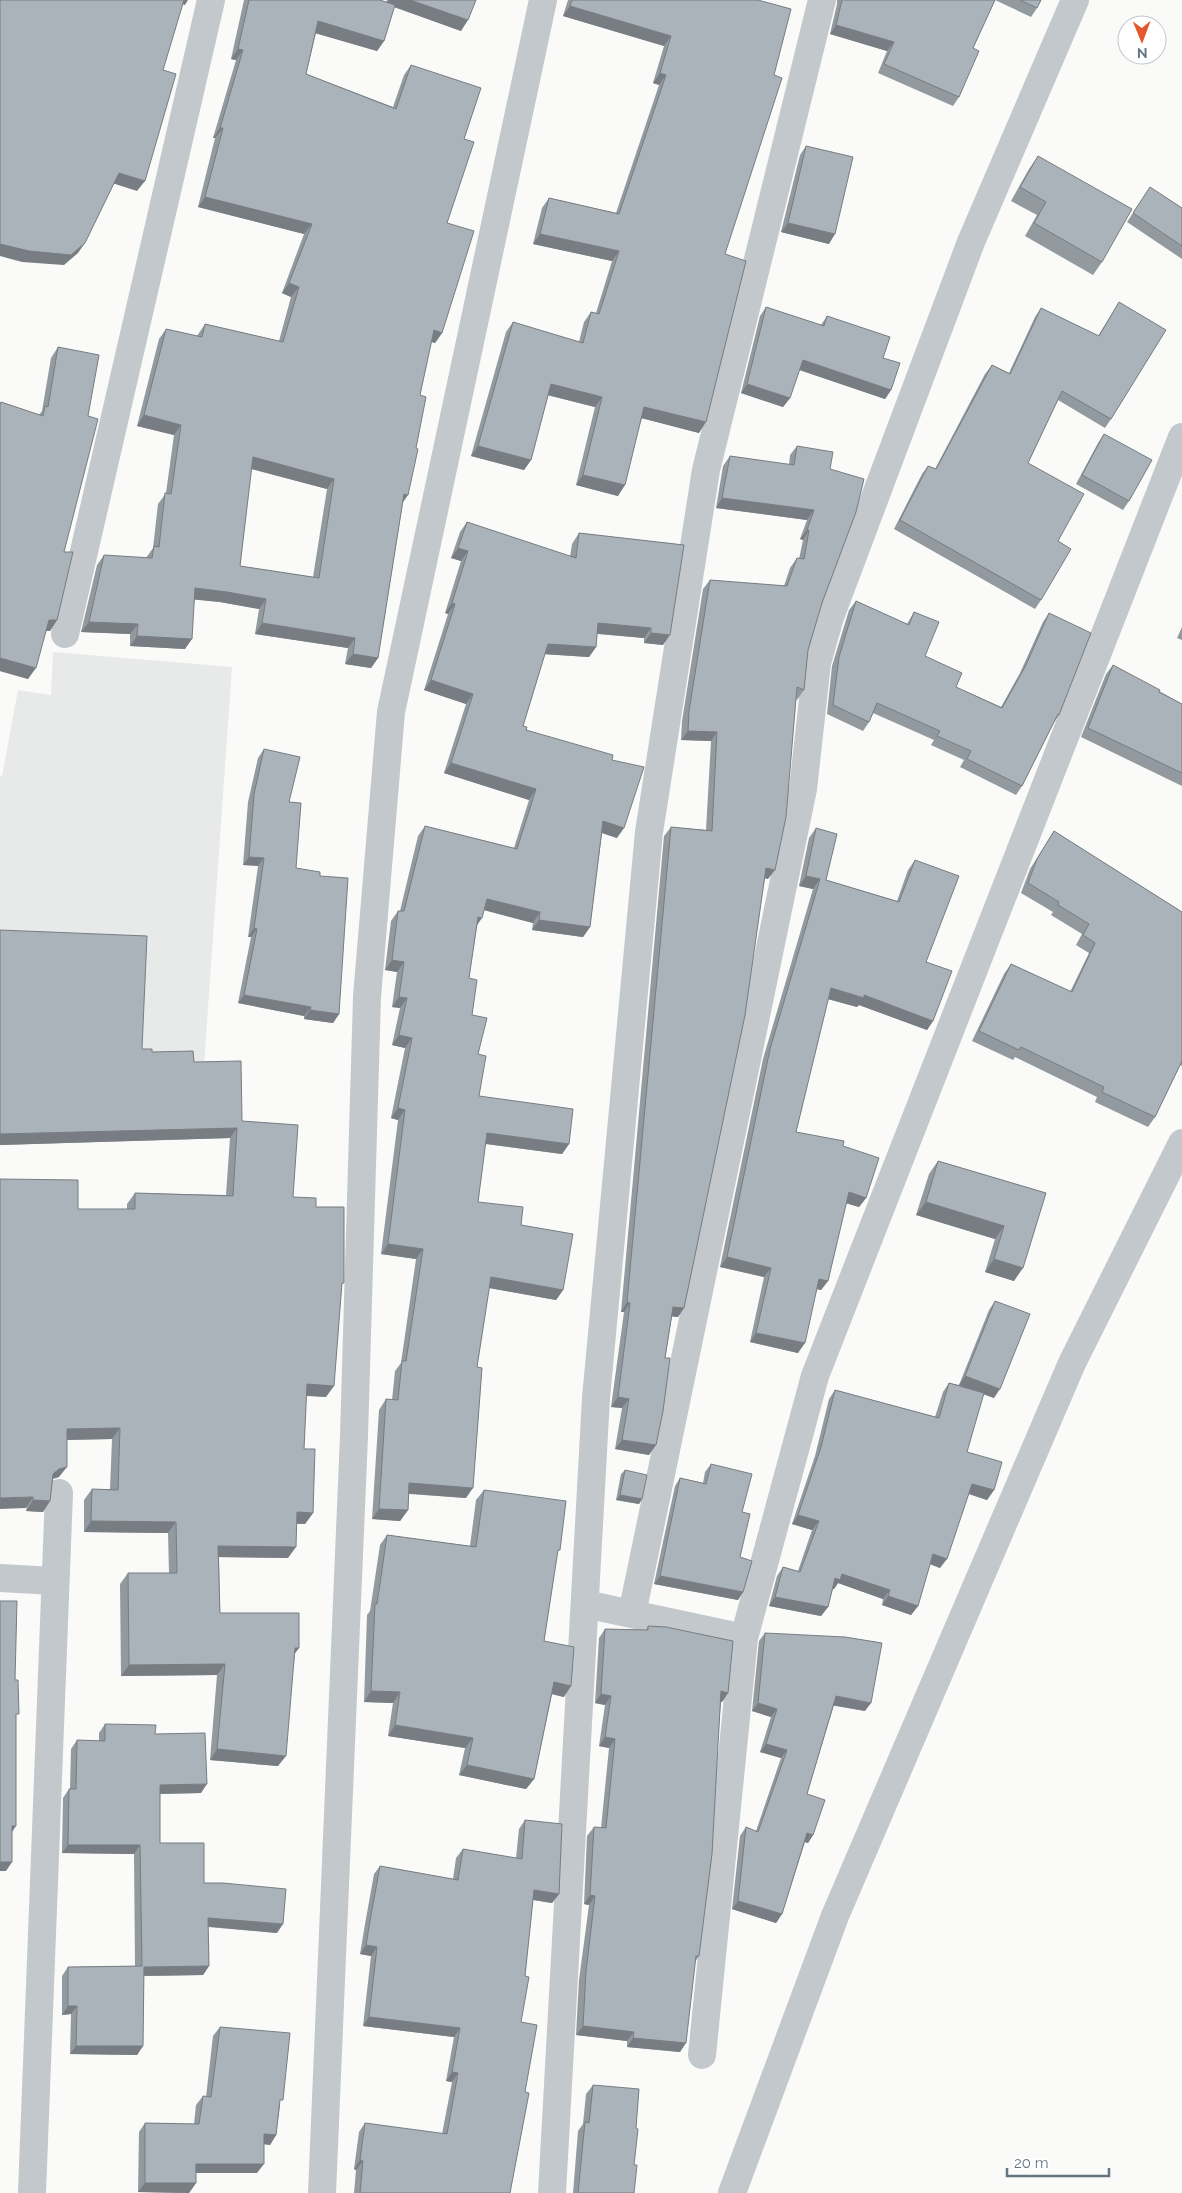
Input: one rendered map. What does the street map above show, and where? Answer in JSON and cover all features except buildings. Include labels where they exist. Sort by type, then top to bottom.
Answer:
[{"type":"street","points":[[65,634],[211,0]]},
{"type":"street","points":[[322,2193],[353,1446],[367,997],[391,712],[543,0]]},
{"type":"street","points":[[552,2193],[596,1398],[649,832],[706,470],[822,0]]},
{"type":"street","points":[[632,1614],[803,789],[817,662],[830,617],[971,242],[1075,0]]},
{"type":"street","points":[[702,2055],[744,1638],[815,1376],[1182,437]]},
{"type":"street","points":[[732,2193],[835,1916],[1060,1390],[1182,1143]]},
{"type":"street","points":[[32,2193],[54,1581],[59,1493]]},
{"type":"street","points":[[0,1578],[54,1581]]},
{"type":"street","points":[[585,1604],[744,1638]]},
{"type":"shaded area","points":[[53,652],[232,667],[204,1065],[0,1043],[0,776],[2,776],[18,690],[51,695]]}]
